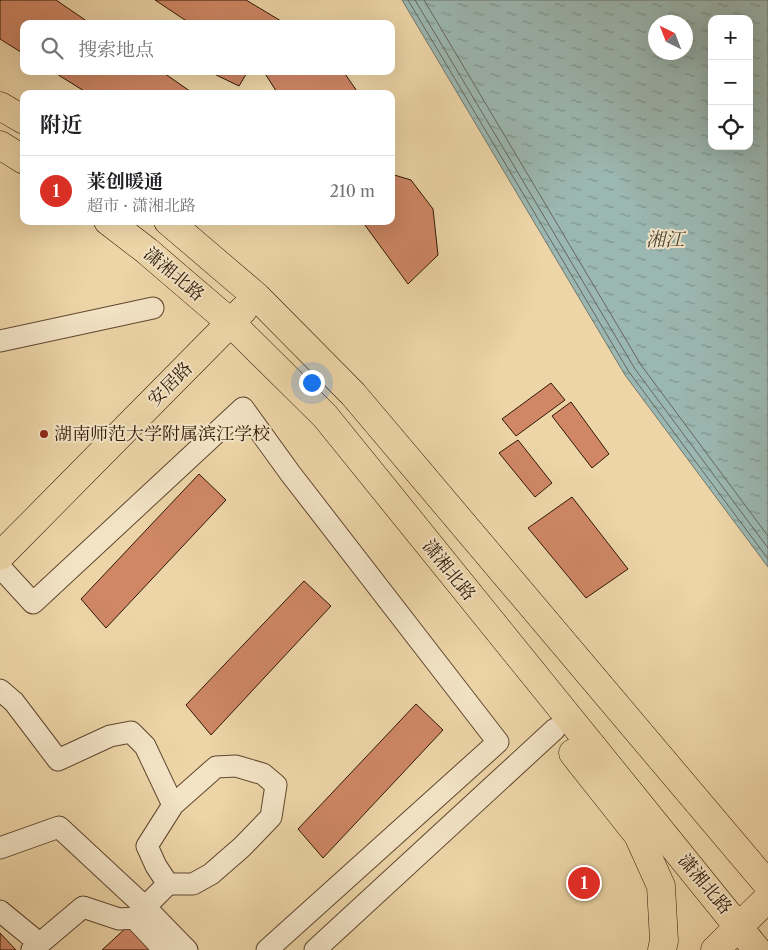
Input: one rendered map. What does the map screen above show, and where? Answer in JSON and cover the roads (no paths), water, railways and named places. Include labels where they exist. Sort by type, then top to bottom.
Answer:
[{"type":"main road","points":[[0,106],[20,118]]},
{"type":"main road","points":[[0,145],[20,158]]},
{"type":"main road","name":"潇湘北路","points":[[113,225],[147,251],[231,323],[324,416],[739,925],[757,950]]},
{"type":"main road","name":"潇湘北路","points":[[173,225],[257,297],[353,394],[768,885]]},
{"type":"main road","name":"安居路","points":[[0,556],[257,297]]},
{"type":"main road","points":[[450,572],[502,662],[638,835],[660,886],[664,941],[662,950]]},
{"type":"main road","points":[[715,950],[768,898]]},
{"type":"street","points":[[0,341],[153,308]]},
{"type":"street","points":[[0,567],[33,603],[243,408],[290,473],[498,742],[267,950]]},
{"type":"street","points":[[0,690],[14,702],[58,760],[110,736],[131,732],[145,746],[173,805]]},
{"type":"street","points":[[315,950],[555,729]]},
{"type":"street","points":[[145,907],[168,884],[193,884],[211,874],[242,847],[271,817],[276,785],[263,774],[236,766],[216,767],[173,805],[147,846],[156,866],[168,884]]},
{"type":"street","points":[[0,848],[59,827],[145,907],[187,950]]},
{"type":"street","points":[[32,950],[83,907],[119,919],[134,918],[164,950]]},
{"type":"street","points":[[0,911],[39,943],[32,950]]},
{"type":"water","name":"湘江","points":[[402,0],[768,0],[768,567],[625,375]]},
{"type":"place","name":"湖南师范大学附属滨江学校","points":[[44,434]]},
{"type":"place","name":"莱创暖通","points":[[584,883]]}]
